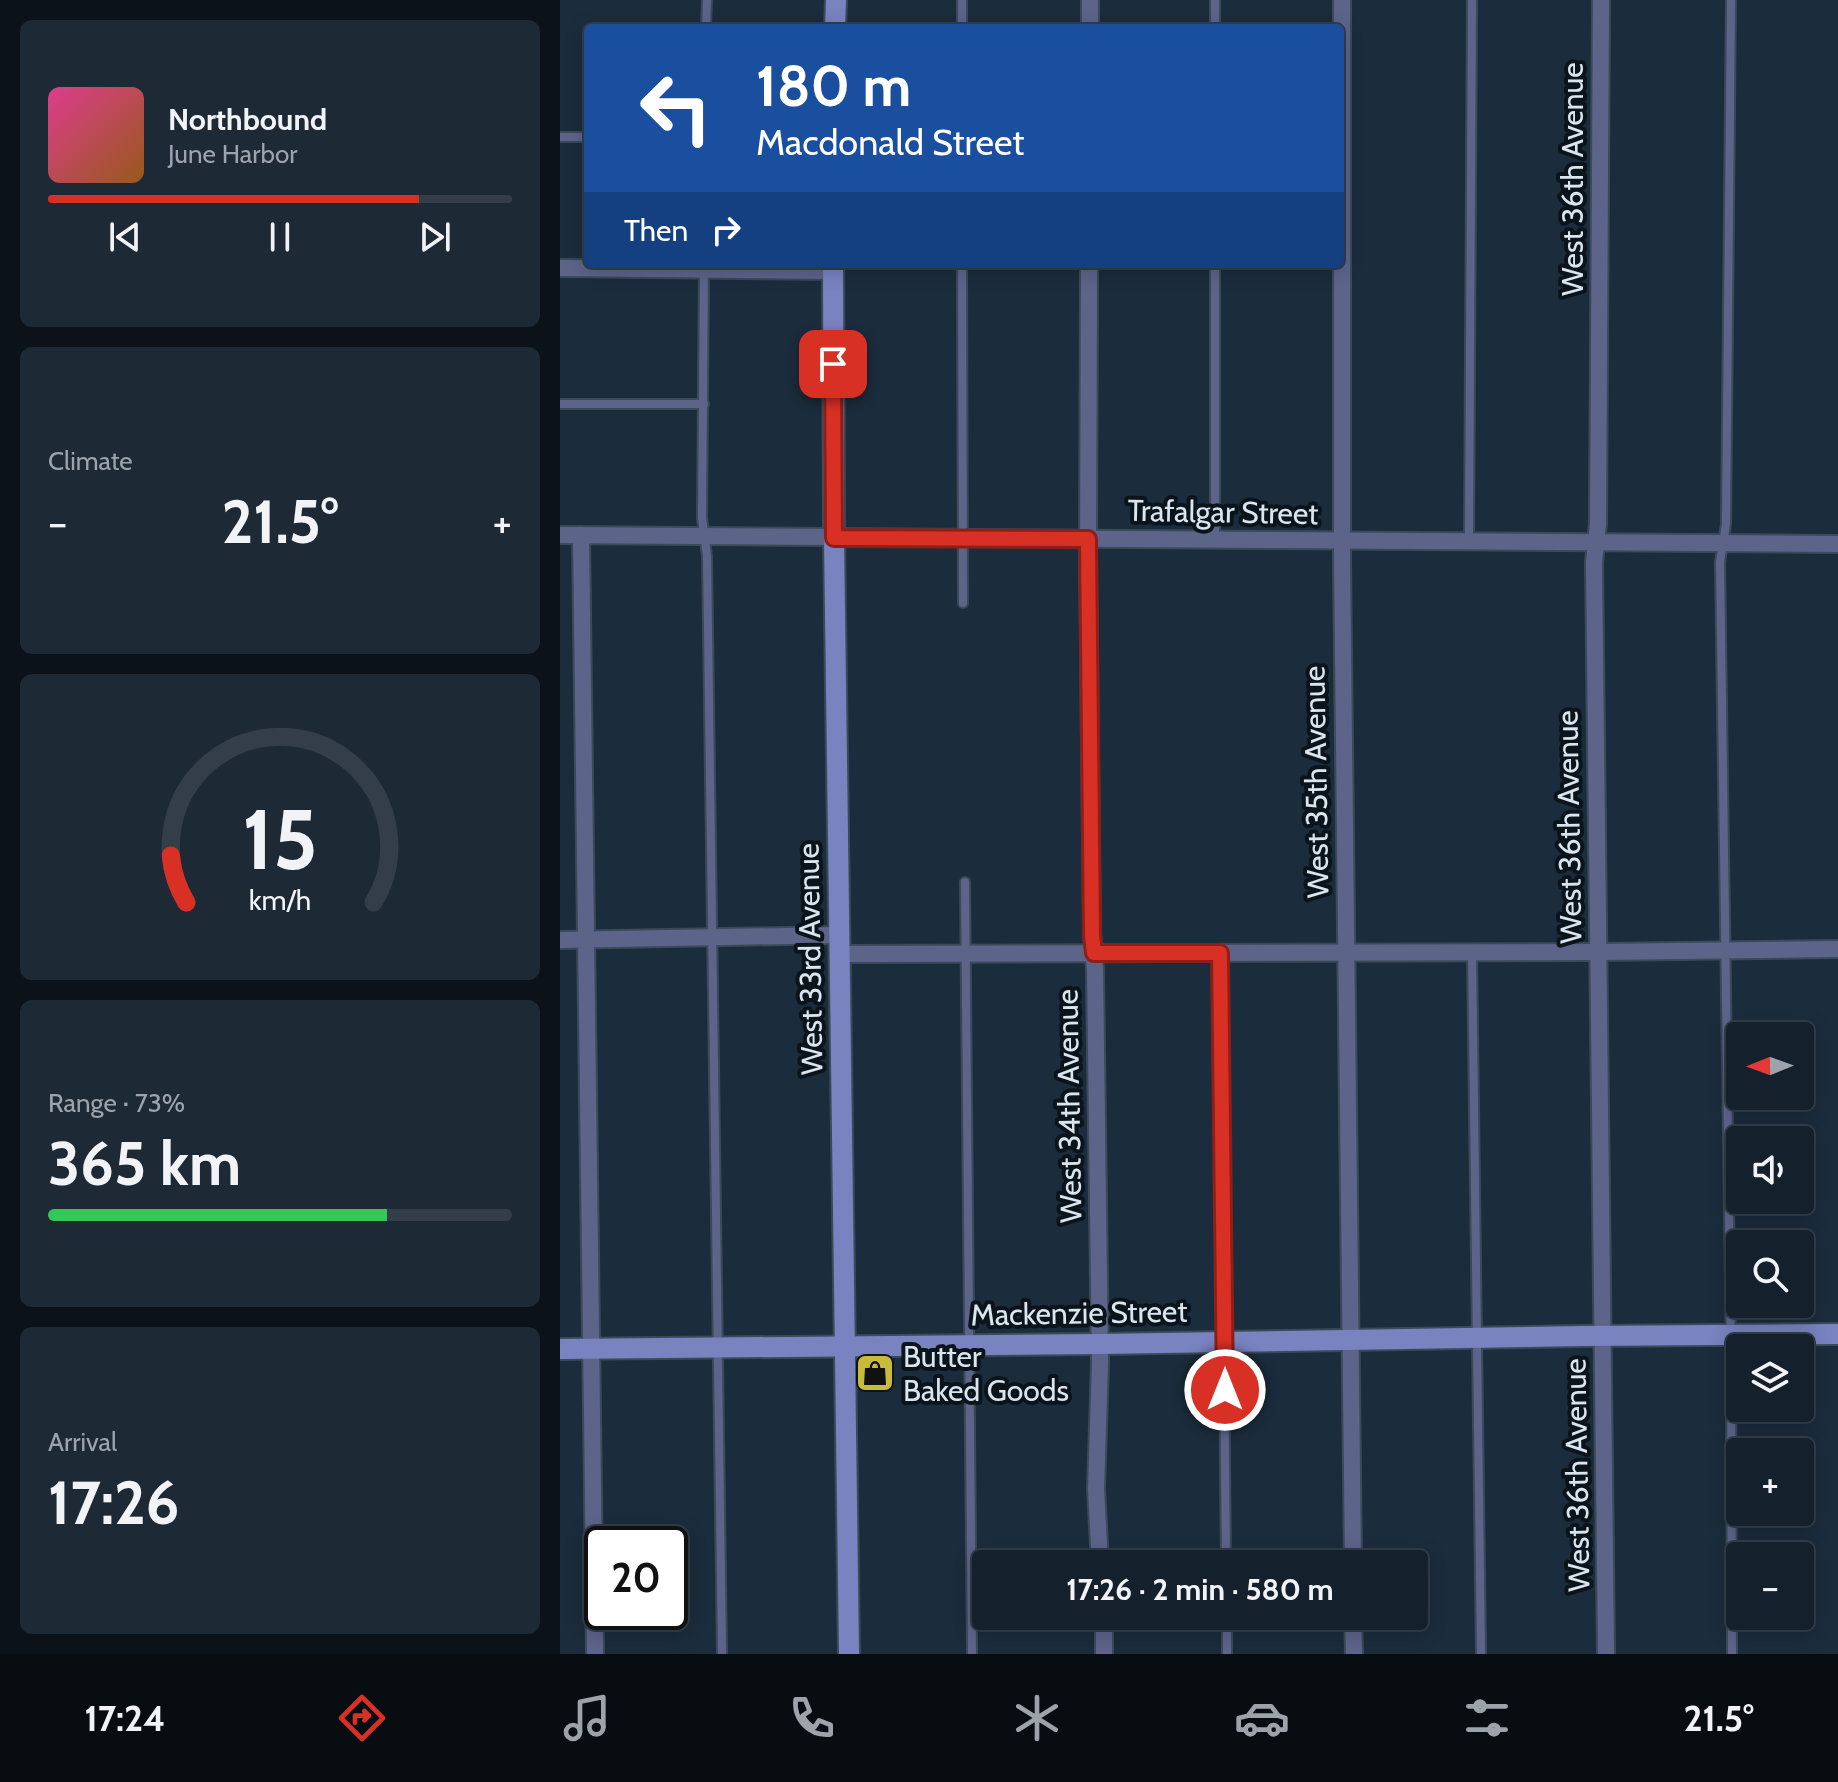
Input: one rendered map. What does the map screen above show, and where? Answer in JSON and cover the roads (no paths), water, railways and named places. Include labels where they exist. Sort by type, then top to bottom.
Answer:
[{"type":"street","points":[[835,24],[836,0]]},
{"type":"street","points":[[1090,0],[1090,24]]},
{"type":"street","name":"West 35th Avenue","points":[[1342,0],[1342,24]]},
{"type":"street","name":"West 36th Avenue","points":[[1601,0],[1598,492],[1594,578],[1606,1654]]},
{"type":"street","points":[[560,268],[584,268]]},
{"type":"street","name":"West 33rd Avenue","points":[[833,268],[849,1654]]},
{"type":"street","name":"West 34th Avenue","points":[[1089,268],[1088,539],[1092,935],[1096,976],[1099,1344],[1096,1489],[1099,1550]]},
{"type":"street","name":"West 35th Avenue","points":[[1342,268],[1341,541],[1353,1550]]},
{"type":"street","name":"Trafalgar Street","points":[[560,535],[1838,544]]},
{"type":"street","points":[[581,535],[595,1654]]},
{"type":"street","points":[[560,940],[713,938],[966,954],[1838,949]]},
{"type":"street","name":"Mackenzie Street","points":[[1814,1334],[1838,1334]]},
{"type":"street","name":"Mackenzie Street","points":[[560,1349],[1726,1335]]},
{"type":"street","points":[[1104,1630],[1104,1654]]},
{"type":"street","points":[[1353,1630],[1354,1654]]},
{"type":"lane","points":[[706,24],[707,0]]},
{"type":"lane","points":[[962,0],[962,24]]},
{"type":"lane","points":[[1215,0],[1215,24]]},
{"type":"lane","points":[[1469,540],[1472,0]]},
{"type":"lane","points":[[1731,0],[1726,524],[1720,562],[1731,1334]]},
{"type":"lane","points":[[560,137],[584,137]]},
{"type":"lane","points":[[704,268],[702,518],[707,556],[722,1654]]},
{"type":"lane","points":[[962,268],[963,603]]},
{"type":"lane","points":[[1215,268],[1215,539]]},
{"type":"lane","points":[[560,404],[704,404]]},
{"type":"lane","points":[[965,882],[972,1654]]},
{"type":"lane","points":[[1472,952],[1481,1654]]},
{"type":"lane","points":[[1220,953],[1226,1550]]},
{"type":"lane","points":[[1731,1422],[1732,1654]]},
{"type":"lane","points":[[1227,1630],[1227,1654]]},
{"type":"place","name":"Butter Baked Goods","points":[[875,1373]]}]
